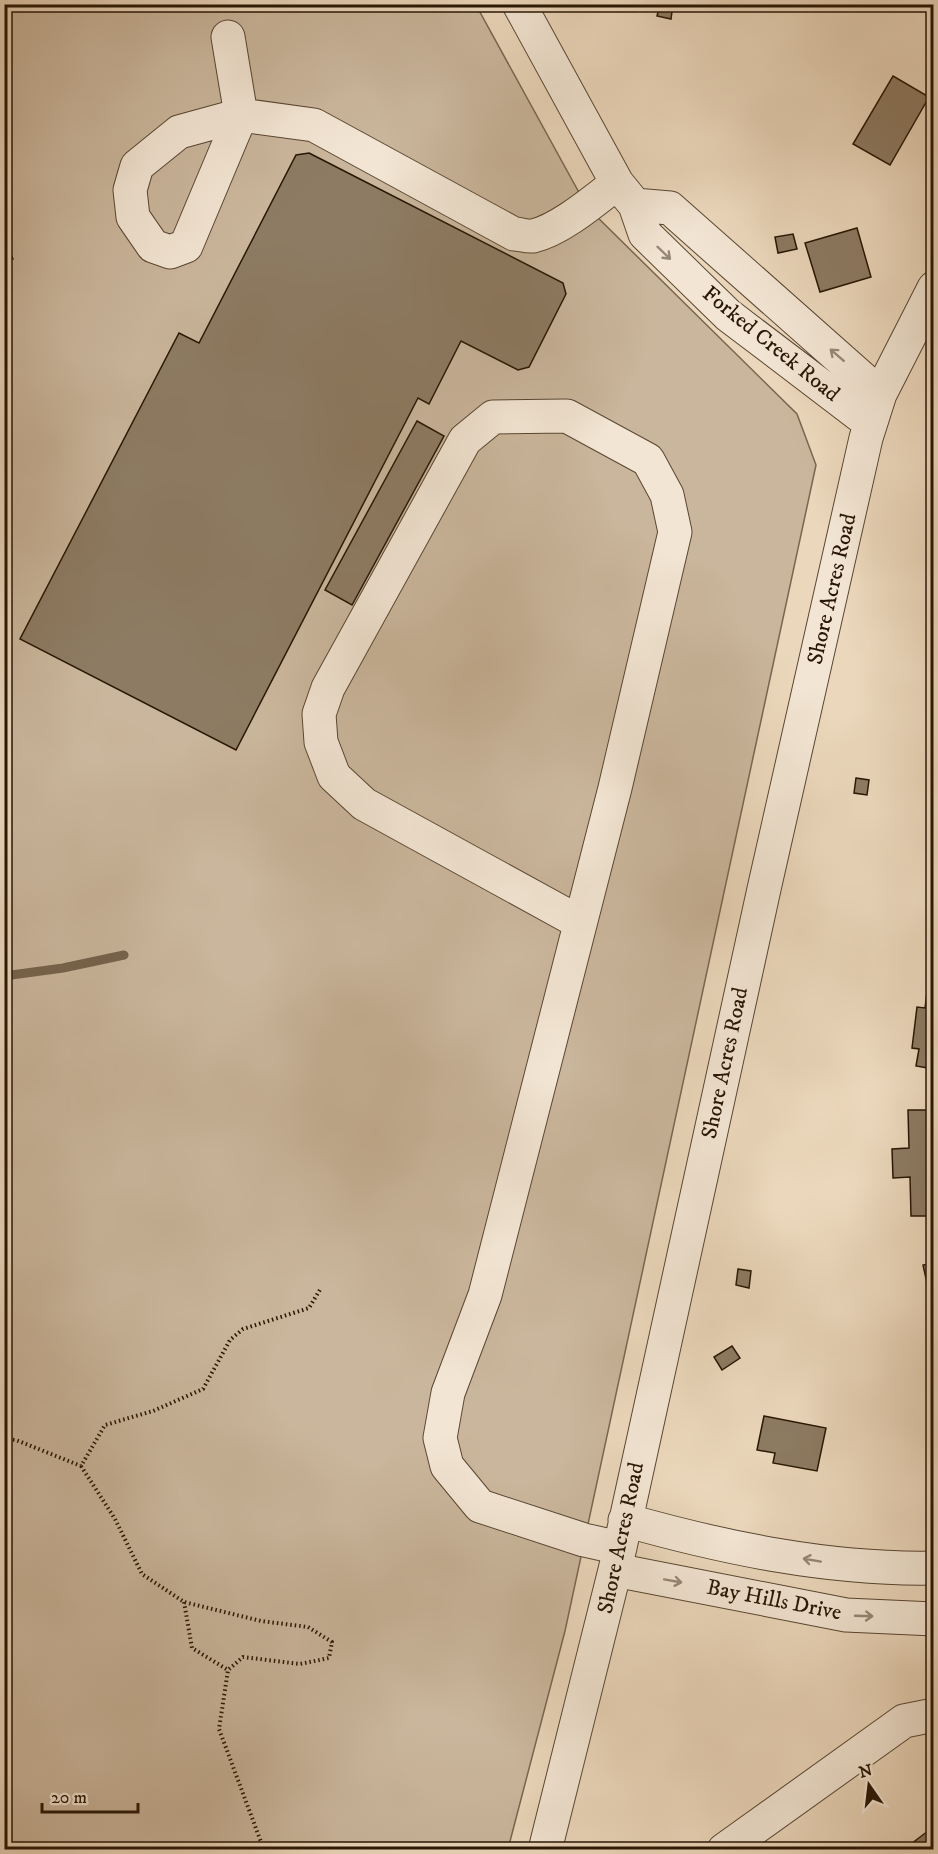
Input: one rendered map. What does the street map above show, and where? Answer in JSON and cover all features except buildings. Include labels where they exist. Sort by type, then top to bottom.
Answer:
[{"type":"street","name":"Forked Creek Road","points":[[519,4],[626,194],[645,234],[728,315],[875,408]]},
{"type":"street","points":[[228,38],[241,115],[314,125],[514,234],[531,236],[546,231],[587,207],[626,194]]},
{"type":"street","name":"Shore Acres Road","points":[[545,1850],[620,1546],[764,889],[875,408],[933,288]]},
{"type":"street","points":[[579,922],[364,804],[334,776],[321,742],[319,714],[328,688],[465,440],[492,417],[567,416],[648,460],[667,495],[675,532],[615,788],[485,1295],[448,1393],[440,1438],[447,1466],[480,1506],[565,1534],[620,1546]]},
{"type":"street","name":"Bay Hills Drive","points":[[620,1546],[710,1540],[820,1562],[901,1569],[933,1568]]},
{"type":"street","name":"Bay Hills Drive","points":[[620,1546],[846,1615],[933,1619]]},
{"type":"street","points":[[724,1850],[904,1721],[933,1715]]},
{"type":"path","points":[[81,1466],[105,1425],[153,1411],[203,1389],[230,1340],[243,1329],[309,1308],[321,1288]]},
{"type":"path","points":[[4,1439],[16,1440],[81,1466],[116,1519],[142,1574],[184,1602],[261,1621],[308,1627],[332,1642],[329,1658],[300,1664],[243,1657],[228,1670],[219,1729],[264,1850]]},
{"type":"path","points":[[184,1602],[192,1648],[228,1670]]},
{"type":"shaded area","points":[[5,5],[476,5],[587,207],[797,414],[816,465],[565,1631],[508,1849],[5,1850]]},
{"type":"waterway","points":[[4,976],[63,968],[124,955]]}]
